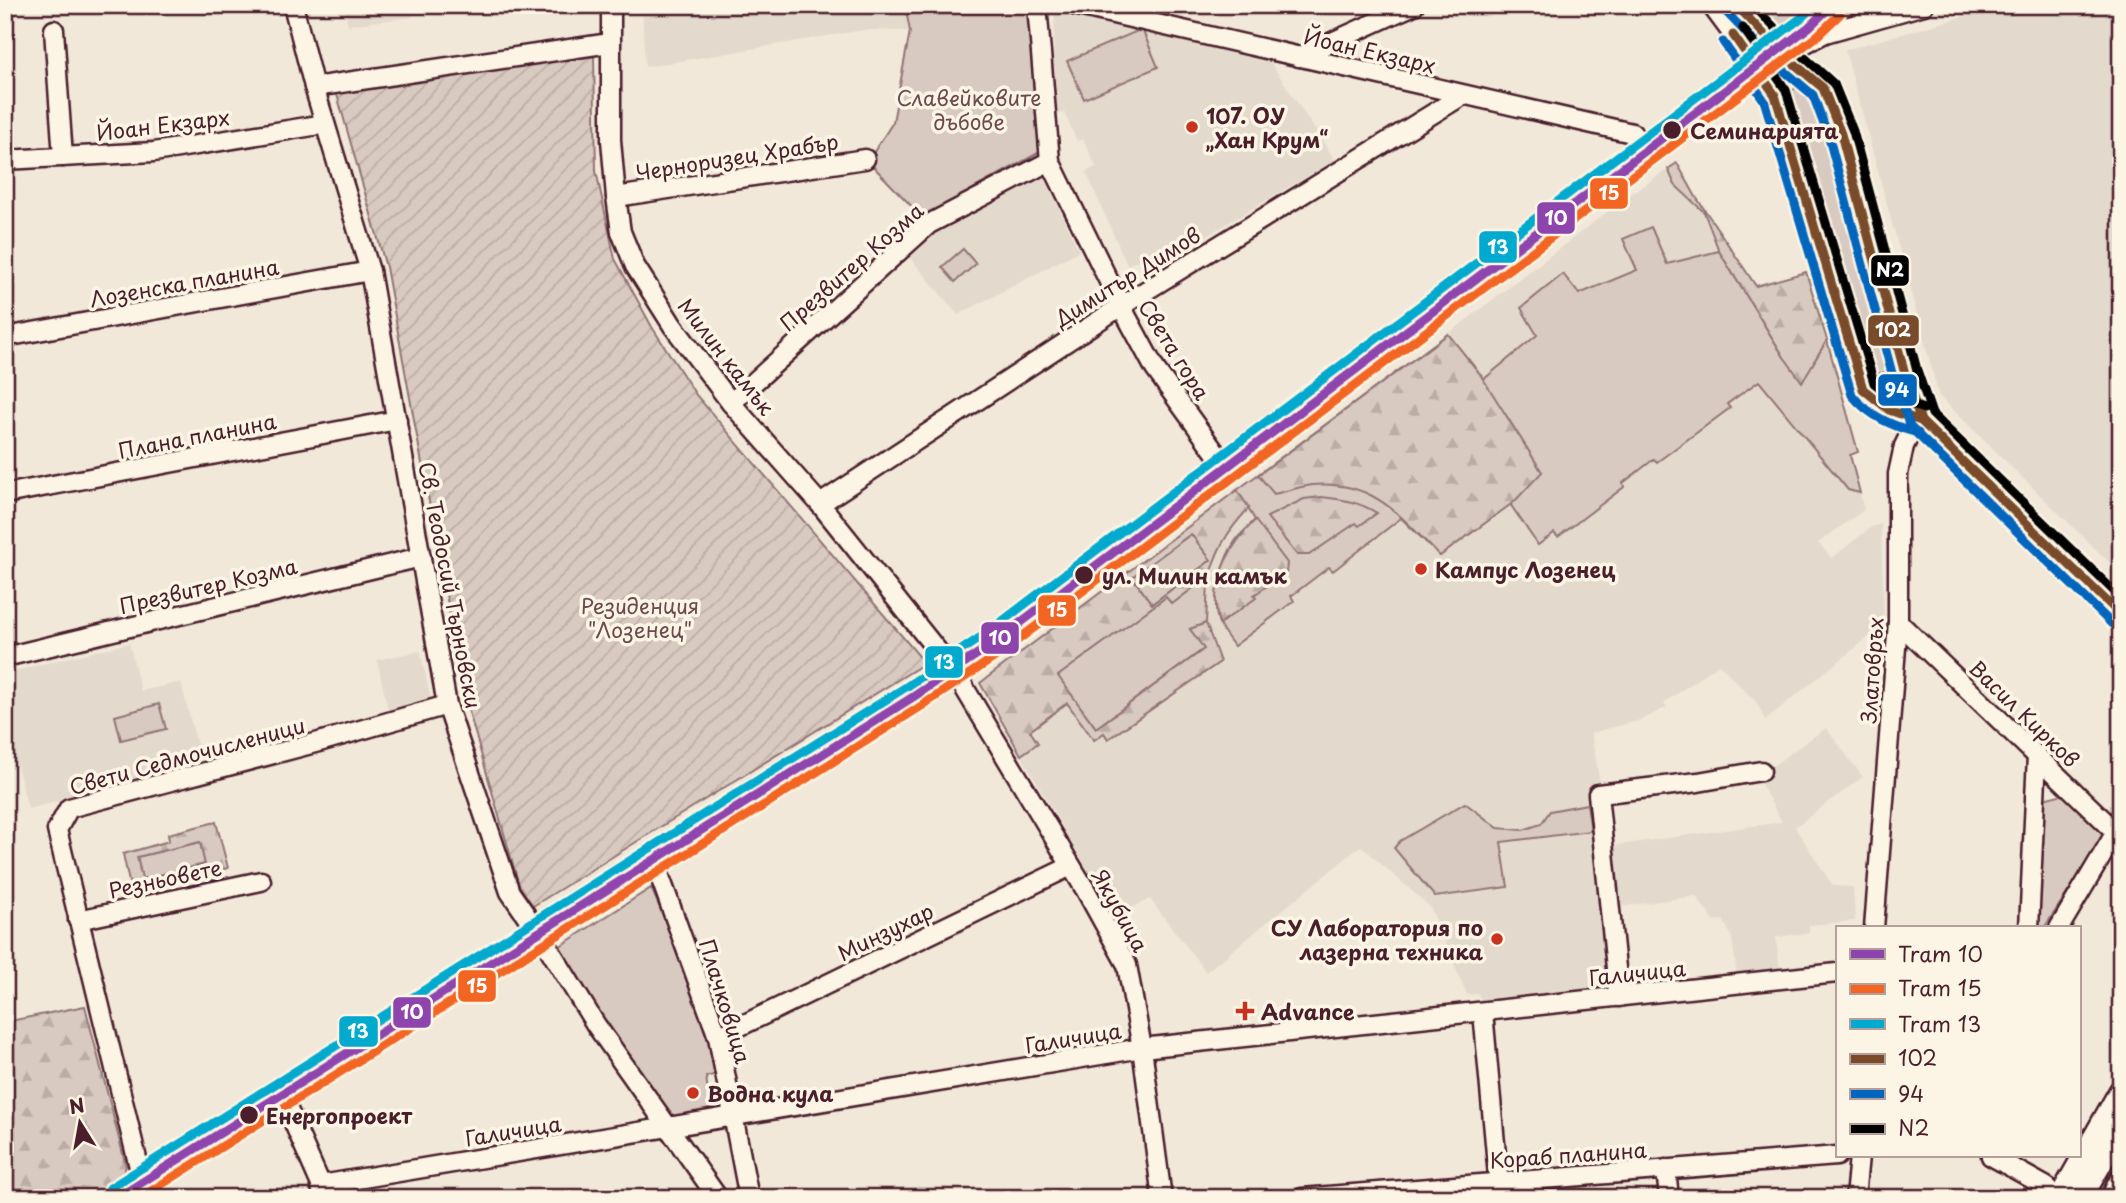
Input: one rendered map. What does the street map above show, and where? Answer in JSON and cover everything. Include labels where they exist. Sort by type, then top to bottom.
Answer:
[{"type":"main road","points":[[2080,1153],[2121,1092]]},
{"type":"main road","points":[[2080,1198],[2121,1126]]},
{"type":"main road","points":[[2054,1192],[2077,1158]]},
{"type":"main road","points":[[2114,1198],[2121,1182]]},
{"type":"main road","points":[[2114,1198],[2121,1190]]},
{"type":"street","name":"Св. Теодосий Търновски","points":[[293,5],[314,87],[370,271],[447,705],[510,892],[596,1025],[718,1198]]},
{"type":"street","name":"Милин камък","points":[[611,5],[611,140],[616,198],[621,232],[635,266],[673,326],[731,403],[820,504],[956,674]]},
{"type":"street","name":"Света гора","points":[[1037,5],[1050,161],[1155,369],[1228,470]]},
{"type":"street","name":"Йоан Екзарх","points":[[1074,5],[1632,133],[1648,152]]},
{"type":"street","points":[[1300,57],[1414,5]]},
{"type":"street","points":[[1711,5],[1775,95],[1863,389],[1875,403],[1896,415],[1921,421]]},
{"type":"street","points":[[1736,5],[1784,55],[1824,88],[1841,134],[1905,374],[1921,421],[2121,615]]},
{"type":"street","points":[[1824,5],[1825,33]]},
{"type":"street","points":[[122,1198],[956,674],[1758,68],[1825,33],[1924,5]]},
{"type":"street","points":[[54,30],[63,157]]},
{"type":"street","points":[[314,87],[610,43]]},
{"type":"street","name":"Димитър Димов","points":[[820,504],[1121,306],[1463,94]]},
{"type":"street","name":"Йоан Екзарх","points":[[5,160],[154,152],[325,124]]},
{"type":"street","name":"Черноризец Храбър","points":[[616,198],[865,159]]},
{"type":"street","name":"Презвитер Козма","points":[[731,403],[929,224],[1050,161]]},
{"type":"street","name":"Лозенска планина","points":[[5,337],[370,271]]},
{"type":"street","name":"Плана планина","points":[[5,494],[397,420]]},
{"type":"street","name":"Златовръх","points":[[1874,926],[1898,622],[1898,474],[1904,446],[1912,430],[1921,421]]},
{"type":"street","name":"Презвитер Козма","points":[[5,657],[421,557]]},
{"type":"street","name":"Васил Кирков","points":[[1898,622],[2118,834]]},
{"type":"street","name":"Якубица","points":[[956,674],[1127,965],[1142,1048],[1162,1198]]},
{"type":"street","name":"Свети Седмочисленици","points":[[144,1184],[57,830],[69,808],[319,743],[447,705]]},
{"type":"street","points":[[2029,926],[2037,756]]},
{"type":"street","points":[[1619,997],[1598,794],[1761,771]]},
{"type":"street","points":[[2060,926],[2118,834]]},
{"type":"street","name":"Плачковица","points":[[655,863],[718,1037],[749,1198]]},
{"type":"street","name":"Минзухар","points":[[718,1037],[1071,866]]},
{"type":"street","name":"Резньовете","points":[[79,920],[261,881]]},
{"type":"street","name":"Галичица","points":[[322,1191],[668,1127],[1142,1048],[1836,973]]},
{"type":"street","points":[[1483,1012],[1499,1190]]},
{"type":"street","points":[[282,1096],[322,1191]]},
{"type":"street","name":"Кораб планина","points":[[1302,1198],[1499,1190],[1666,1169],[1836,1156]]},
{"type":"street","points":[[1855,1198],[1859,1158]]},
{"type":"street","points":[[1994,1158],[2054,1192]]},
{"type":"street","points":[[1666,1169],[1668,1198]]},
{"type":"shaded area","points":[[344,5],[416,5],[413,17],[348,25]]},
{"type":"shaded area","points":[[642,5],[905,5],[910,31],[863,30],[645,67]]},
{"type":"shaded area","points":[[2005,5],[2121,5],[2121,574],[1939,396],[1845,50]]},
{"type":"shaded area","name":"107. ОУ „Хан Крум“","points":[[1055,8],[1265,54],[1335,160],[1191,245],[1176,243],[1127,265],[1086,172],[1096,167],[1083,139],[1077,141],[1064,112],[1054,116],[1052,87]]},
{"type":"shaded area","name":"Кампус Лозенец","points":[[1677,163],[1698,201],[1756,286],[1806,272],[1858,452],[1850,455],[1864,510],[1818,543],[1832,558],[1871,527],[1881,524],[1884,625],[1765,720],[1757,703],[1719,664],[1664,703],[1667,707],[1641,720],[1591,733],[1600,783],[1589,786],[1611,990],[1484,1004],[1478,994],[1467,995],[1430,907],[1361,846],[1206,972],[1150,899],[1114,917],[980,683],[1448,334],[1624,199]]},
{"type":"shaded area","points":[[1043,174],[1079,251],[958,315],[906,253],[933,231]]},
{"type":"shaded area","points":[[129,643],[141,691],[181,682],[202,765],[28,809],[5,718],[5,673]]},
{"type":"shaded area","points":[[420,651],[431,700],[388,710],[377,660]]},
{"type":"shaded area","points":[[1826,728],[1863,777],[1795,827],[1833,886],[1853,887],[1855,921],[1809,925],[1809,933],[1776,937],[1780,970],[1737,975],[1732,937],[1723,920],[1714,921],[1696,896],[1618,907],[1611,846],[1782,822],[1757,777]]},
{"type":"green space","name":"Славейковите дъбове","points":[[905,5],[1028,5],[1047,148],[922,217],[868,161],[893,122],[910,31]]},
{"type":"green space","points":[[1749,5],[1817,5],[1809,17],[1785,26],[1766,20]]},
{"type":"green space","points":[[1142,29],[1158,67],[1084,99],[1067,61]]},
{"type":"green space","name":"Резиденция \"Лозенец\"","points":[[594,56],[596,171],[615,259],[652,327],[696,395],[925,663],[533,906],[519,885],[465,698],[386,267],[336,91]]},
{"type":"green space","points":[[1803,82],[1818,97],[1829,119],[1895,369],[1869,377],[1860,359],[1830,238],[1789,109],[1788,94]]},
{"type":"green space","points":[[1677,163],[1696,197],[1756,286],[1806,272],[1827,340],[1802,382],[1719,251],[1704,212],[1675,185],[1668,169]]},
{"type":"green space","points":[[1651,227],[1667,264],[1719,251],[1784,357],[1827,340],[1858,452],[1850,455],[1860,493],[1848,490],[1759,381],[1727,404],[1730,408],[1657,462],[1654,459],[1623,483],[1624,487],[1558,537],[1554,533],[1538,545],[1510,504],[1440,556],[1401,518],[1333,571],[1329,567],[1291,596],[1294,601],[1234,646],[1219,623],[1216,604],[1219,580],[1231,548],[1255,520],[1237,490],[1448,334],[1484,379],[1537,335],[1521,308],[1563,274],[1579,294],[1637,270],[1623,239]]},
{"type":"green space","points":[[963,249],[976,264],[955,282],[942,267]]},
{"type":"green space","points":[[1448,334],[1480,374],[1542,472],[1514,502],[1440,556],[1399,515],[1370,495],[1353,488],[1334,485],[1312,485],[1274,494],[1258,475]]},
{"type":"green space","points":[[1237,490],[1249,508],[1223,543],[1214,561],[1208,583],[1201,582],[1172,604],[1166,597],[1058,676],[1096,728],[1204,649],[1190,629],[1206,623],[1220,662],[1108,739],[1104,733],[1094,740],[1067,703],[1030,731],[1038,743],[1021,755],[980,683]],"holes":[[[1191,534],[1211,560],[1152,604],[1132,577]]]},
{"type":"green space","points":[[1321,497],[1364,506],[1377,513],[1359,526],[1356,523],[1309,555],[1297,555],[1267,517],[1304,499]]},
{"type":"green space","points":[[1255,520],[1287,563],[1286,573],[1219,624],[1216,609],[1218,581],[1236,542]]},
{"type":"green space","points":[[1191,534],[1211,560],[1152,604],[1132,577]]},
{"type":"green space","points":[[1201,582],[1208,583],[1206,623],[1190,629],[1205,648],[1096,728],[1057,676],[1166,597],[1172,604]]},
{"type":"green space","points":[[159,704],[166,729],[121,740],[115,716]]},
{"type":"green space","points":[[2063,794],[2107,833],[2045,926],[2034,926],[2039,800]]},
{"type":"green space","points":[[1465,803],[1498,828],[1523,830],[1541,824],[1550,811],[1587,804],[1591,831],[1501,842],[1508,887],[1435,897],[1394,848],[1400,841]]},
{"type":"green space","points":[[216,822],[228,868],[131,891],[123,854],[169,841],[168,834]],"holes":[[[200,842],[205,865],[142,879],[137,857]]]},
{"type":"green space","points":[[200,842],[205,864],[142,879],[137,857]]},
{"type":"green space","points":[[651,888],[691,979],[708,1026],[720,1073],[706,1077],[711,1112],[671,1116],[637,1073],[557,948]]},
{"type":"green space","points":[[85,1006],[126,1166],[122,1177],[90,1198],[5,1198],[5,1022]]},
{"type":"tram line","name":"13","points":[[110,1188],[906,687],[984,635],[1801,18],[1814,5]]},
{"type":"tram line","name":"10","points":[[117,1198],[913,697],[991,645],[1809,27],[1832,5]]},
{"type":"tram line","name":"15","points":[[140,1198],[920,707],[998,655],[1816,37],[1840,14]]},
{"type":"transit line","name":"102","points":[[1736,5],[1784,55],[1823,88],[1841,134],[1905,374],[1921,421],[2121,615]]},
{"type":"transit line","name":"N2","points":[[1753,5],[1792,46],[1834,84],[1853,131],[1917,370],[1932,414],[2121,598]]},
{"type":"transit line","name":"94","points":[[1727,13],[1775,63],[1813,95],[1829,138],[1893,377],[1910,427],[2112,624]]},
{"type":"transit line","name":"N2","points":[[1743,28],[1786,90],[1874,383],[1894,399],[1924,409]]},
{"type":"transit line","name":"102","points":[[1733,35],[1775,95],[1863,389],[1889,410],[1921,421]]},
{"type":"transit line","name":"94","points":[[1723,42],[1764,100],[1852,395],[1866,409],[1882,419],[1918,433]]},
{"type":"place","name":"107. ОУ „Хан Крум“","points":[[1192,127]]},
{"type":"place","name":"Семинарията","points":[[1672,130]]},
{"type":"place","name":"Кампус Лозенец","points":[[1421,569]]},
{"type":"place","name":"ул. Милин камък","points":[[1084,575]]},
{"type":"place","name":"СУ Лаборатория по лазерна техника","points":[[1497,939]]},
{"type":"place","name":"Advance","points":[[1245,1011]]},
{"type":"place","name":"Водна кула","points":[[693,1093]]},
{"type":"place","name":"Енергопроект","points":[[249,1115]]}]
